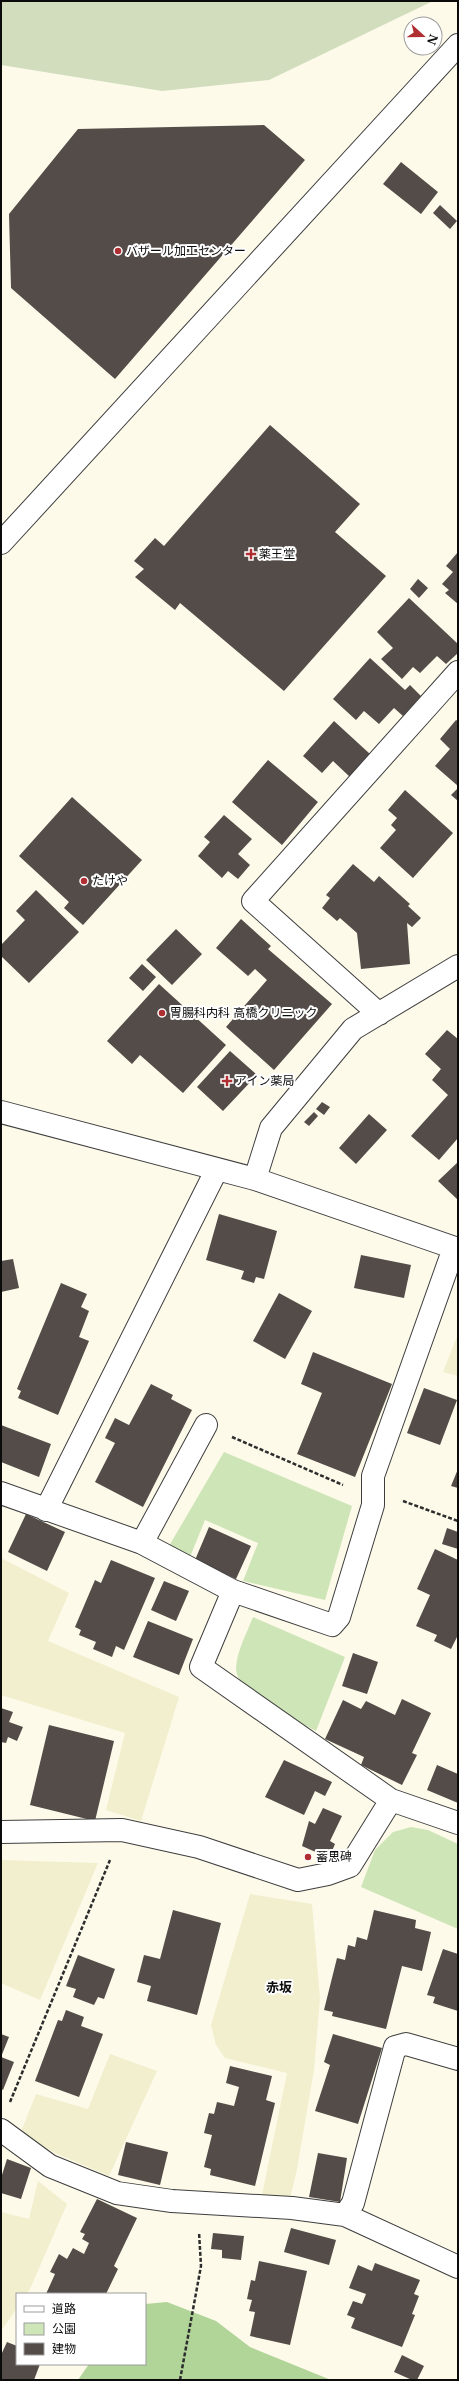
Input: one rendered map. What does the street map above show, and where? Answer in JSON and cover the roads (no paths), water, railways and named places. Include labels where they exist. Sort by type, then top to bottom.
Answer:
[{"type":"street","points":[[1,543],[458,45]]},
{"type":"street","points":[[379,1014],[253,901],[458,672]]},
{"type":"street","points":[[255,1179],[270,1128],[353,1029],[458,966]]},
{"type":"street","points":[[1,1112],[255,1179],[456,1249],[373,1476],[373,1505],[340,1617],[332,1625],[233,1591],[142,1544],[1,1493]]},
{"type":"street","points":[[46,1510],[217,1169]]},
{"type":"street","points":[[142,1544],[206,1425]]},
{"type":"street","points":[[233,1591],[201,1667],[392,1800],[458,1823]]},
{"type":"street","points":[[1,1832],[122,1830],[199,1847],[298,1880],[328,1874],[350,1866],[392,1800]]},
{"type":"street","points":[[346,2215],[353,2203],[395,2047],[406,2044],[458,2059]]},
{"type":"street","points":[[1,2130],[50,2166],[117,2193],[172,2201],[292,2208],[346,2215],[458,2267]]},
{"type":"place","name":"バザール加工センター","points":[[118,251]]},
{"type":"place","name":"薬王堂","points":[[251,554]]},
{"type":"place","name":"たけや","points":[[84,881]]},
{"type":"place","name":"胃腸科内科 高橋クリニック","points":[[162,1013]]},
{"type":"place","name":"アイン薬局","points":[[227,1081]]},
{"type":"place","name":"蓄思碑","points":[[308,1857]]},
{"type":"district","name":"赤坂","points":[[279,1987]]}]
